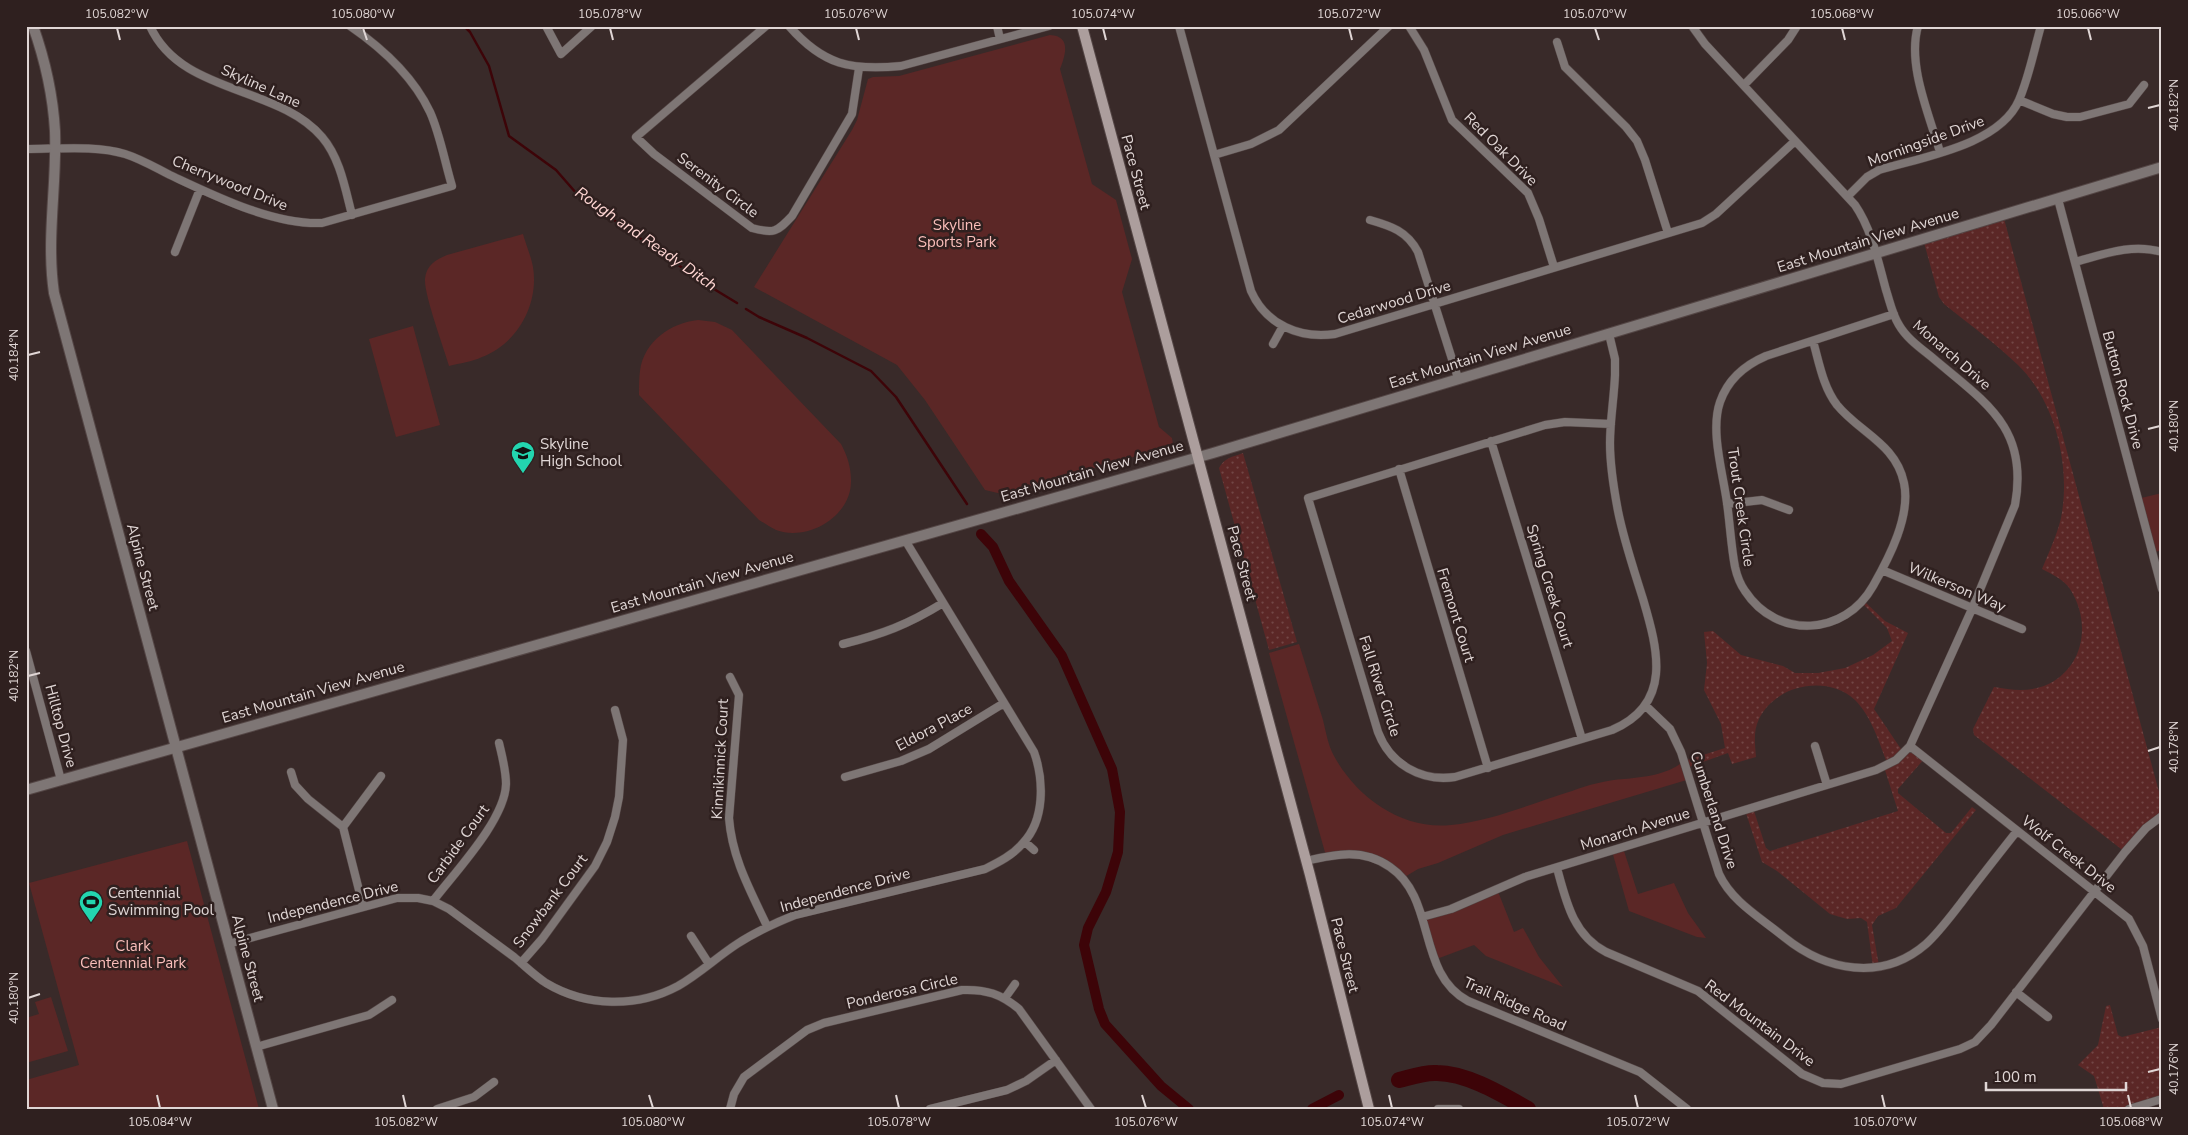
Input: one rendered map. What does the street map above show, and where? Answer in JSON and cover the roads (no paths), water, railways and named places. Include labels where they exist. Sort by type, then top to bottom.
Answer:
[{"type":"main road","name":"Pace Street","points":[[1082,26],[1306,861],[1369,1109]]},
{"type":"street","name":"Alpine Street","points":[[34,26],[45,63],[51,94],[54,149],[50,267],[54,293],[273,1109]]},
{"type":"street","name":"Skyline Lane","points":[[150,26],[166,52],[177,62],[230,88],[293,114],[311,126],[323,138],[335,157],[352,214]]},
{"type":"street","name":"Cherrywood Drive","points":[[26,149],[110,151],[126,154],[200,189],[282,220],[302,224],[322,223],[452,186],[430,113],[411,83],[391,58],[350,26]]},
{"type":"street","points":[[546,26],[561,54],[592,26]]},
{"type":"street","name":"Serenity Circle","points":[[766,26],[636,138],[671,168],[752,228],[767,232],[780,230],[792,216],[852,114],[859,68]]},
{"type":"street","points":[[788,26],[806,45],[830,60],[859,68],[901,66],[1049,26]]},
{"type":"street","points":[[997,26],[1000,39]]},
{"type":"street","name":"Cedarwood Drive","points":[[1179,26],[1251,291],[1261,308],[1283,326],[1305,334],[1329,335],[1702,223],[1711,218],[1795,141]]},
{"type":"street","points":[[1214,155],[1257,142],[1279,130],[1388,26]]},
{"type":"street","name":"Red Oak Drive","points":[[1409,26],[1424,50],[1452,120],[1528,194],[1539,219],[1554,267]]},
{"type":"street","name":"Monarch Drive","points":[[1692,26],[1705,44],[1848,196],[1864,220],[1894,314],[1902,329],[1915,344],[1990,407],[2004,425],[2014,450],[2018,479],[2015,504],[1972,609],[1910,746]]},
{"type":"street","points":[[1744,85],[1788,40],[1797,26]]},
{"type":"street","points":[[1918,26],[1915,48],[1916,68],[1940,152]]},
{"type":"street","name":"Morningside Drive","points":[[1848,196],[1867,177],[1875,172],[1969,143],[1990,133],[2002,124],[2019,100],[2040,26]]},
{"type":"street","points":[[1557,42],[1565,67],[1626,126],[1637,141],[1645,160],[1668,233]]},
{"type":"street","points":[[2019,100],[2053,114],[2080,117],[2129,104],[2144,85]]},
{"type":"street","name":"East Mountain View Avenue","points":[[26,790],[1198,457],[2162,167]]},
{"type":"street","points":[[175,252],[200,189]]},
{"type":"street","name":"Button Rock Drive","points":[[2058,198],[2162,589]]},
{"type":"street","points":[[1370,220],[1396,228],[1413,243],[1420,256],[1436,303],[1458,378]]},
{"type":"street","points":[[2075,262],[2126,249],[2145,248],[2162,252]]},
{"type":"street","name":"Trout Creek Circle","points":[[1813,342],[1826,386],[1832,399],[1844,412],[1886,448],[1901,471],[1905,493],[1903,516],[1882,570],[1864,601],[1852,612],[1838,620],[1823,624],[1803,625],[1777,619],[1757,605],[1748,596],[1739,580],[1735,567],[1716,427],[1718,410],[1723,395],[1736,375],[1752,362],[1894,314]]},
{"type":"street","points":[[1273,344],[1283,326]]},
{"type":"street","name":"Fall River Circle","points":[[1608,334],[1616,365],[1610,448],[1618,511],[1656,651],[1656,677],[1652,691],[1645,705],[1635,717],[1621,726],[1455,778],[1438,778],[1413,771],[1393,758],[1384,747],[1378,732],[1308,498],[1491,441],[1556,423],[1611,424]]},
{"type":"street","name":"Spring Creek Court","points":[[1491,441],[1582,739]]},
{"type":"street","name":"Fremont Court","points":[[1398,470],[1488,768]]},
{"type":"street","points":[[1727,504],[1762,500],[1788,510]]},
{"type":"street","name":"Independence Drive","points":[[228,944],[363,906],[397,898],[418,898],[434,901],[450,909],[545,983],[568,994],[612,1002],[637,1000],[662,993],[679,985],[767,926],[812,910],[985,869],[1004,860],[1025,842],[1039,808],[1042,781],[1034,752],[905,540]]},
{"type":"street","name":"Wilkerson Way","points":[[1882,570],[2022,629]]},
{"type":"street","points":[[843,644],[884,634],[914,621],[943,603]]},
{"type":"street","name":"Hilltop Drive","points":[[26,651],[61,780]]},
{"type":"street","name":"Kinnikinnick Court","points":[[730,677],[739,695],[730,818],[731,838],[736,860],[767,926]]},
{"type":"street","name":"Eldora Place","points":[[845,776],[901,761],[928,749],[1004,703]]},
{"type":"street","name":"Cumberland Drive","points":[[1645,705],[1661,719],[1674,736],[1681,752],[1719,874],[1726,887],[1736,898],[1804,952],[1830,964],[1855,968],[1879,966],[1895,962],[1926,944],[1938,932],[2017,831]]},
{"type":"street","name":"Snowbank Court","points":[[521,963],[542,939],[595,866],[607,842],[619,797],[623,740],[615,710]]},
{"type":"street","name":"Carbide Court","points":[[434,901],[495,819],[503,803],[506,786],[505,769],[499,742]]},
{"type":"street","points":[[1816,746],[1827,785]]},
{"type":"street","name":"Monarch Avenue","points":[[1422,917],[1451,909],[1525,877],[1888,765],[1910,746]]},
{"type":"street","name":"Wolf Creek Drive","points":[[1910,746],[2126,916],[2136,929],[2143,946],[2162,1018]]},
{"type":"street","points":[[291,772],[294,785],[343,827],[363,906]]},
{"type":"street","points":[[343,827],[381,776]]},
{"type":"street","name":"Red Mountain Drive","points":[[1557,868],[1573,919],[1582,934],[1594,945],[1606,952],[1698,991],[1794,1069],[1816,1081],[1836,1084],[1848,1083],[1966,1047],[1984,1032],[2141,834],[2162,816]]},
{"type":"street","points":[[1025,842],[1034,850]]},
{"type":"street","name":"Trail Ridge Road","points":[[1306,861],[1341,853],[1355,854],[1375,859],[1392,868],[1407,883],[1416,898],[1437,968],[1447,985],[1461,998],[1640,1072],[1687,1109]]},
{"type":"street","points":[[691,936],[709,964]]},
{"type":"street","points":[[1005,998],[1015,984]]},
{"type":"street","name":"Ponderosa Circle","points":[[730,1109],[734,1094],[744,1077],[808,1030],[824,1023],[962,990],[980,990],[1005,998],[1019,1009],[1091,1109]]},
{"type":"street","points":[[2016,992],[2048,1017]]},
{"type":"street","points":[[256,1047],[369,1016],[392,1000]]},
{"type":"street","points":[[930,1109],[1007,1090],[1026,1081],[1056,1060]]},
{"type":"street","points":[[437,1109],[474,1097],[494,1082]]},
{"type":"street","points":[[2129,1109],[2162,1099]]},
{"type":"street","points":[[1438,1109],[1459,1109]]},
{"type":"waterway","name":"Rough and Ready Ditch","points":[[464,26],[470,32],[489,66],[509,136],[556,170],[577,194],[704,283],[737,303]]},
{"type":"waterway","name":"Rough and Ready Ditch","points":[[746,309],[871,371],[896,397],[967,504]]},
{"type":"waterway","name":"Rough and Ready Ditch","points":[[981,534],[993,547],[1009,581],[1062,656],[1112,769],[1120,812],[1118,852],[1106,892],[1088,928],[1084,945],[1099,1009],[1105,1024],[1161,1086],[1189,1109]]},
{"type":"waterway","name":"Rough and Ready Ditch","points":[[1399,1080],[1428,1073],[1448,1074],[1484,1086],[1528,1109]]},
{"type":"waterway","name":"Rough and Ready Ditch","points":[[1312,1109],[1339,1095]]},
{"type":"place","name":"Skyline High School","points":[[523,474]]},
{"type":"place","name":"Centennial Swimming Pool","points":[[91,923]]},
{"type":"park label","name":"Skyline Sports Park","points":[[957,234]]},
{"type":"park label","name":"Clark Centennial Park","points":[[133,954]]}]
